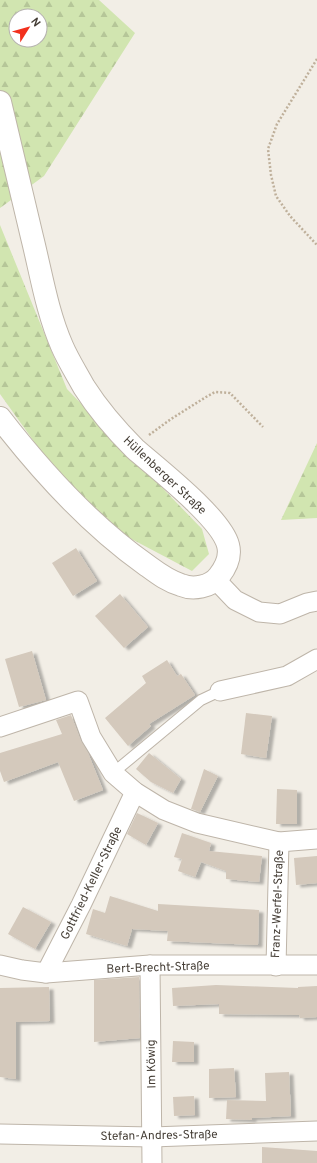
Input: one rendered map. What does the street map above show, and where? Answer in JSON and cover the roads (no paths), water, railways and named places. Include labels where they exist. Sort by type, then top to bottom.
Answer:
[{"type":"street","name":"Hüllenberger Straße","points":[[0,102],[49,308],[62,347],[85,388],[107,418],[133,447],[205,511],[224,535],[228,547],[228,558],[224,570],[216,580]]},
{"type":"street","points":[[0,418],[26,452],[71,500],[129,552],[165,578],[181,586],[196,587],[216,580],[235,600],[259,612],[280,614],[307,603],[317,601]]},
{"type":"street","points":[[220,691],[287,676],[317,660]]},
{"type":"street","points":[[0,727],[78,701],[91,737],[114,773],[135,792],[164,810],[197,823],[279,842],[317,839]]},
{"type":"street","name":"Gottfried-Keller-Straße","points":[[46,973],[81,905],[135,792]]},
{"type":"street","name":"Franz-Werfel-Straße","points":[[276,966],[279,842]]},
{"type":"street","name":"Bert-Brecht-Straße","points":[[0,965],[46,973],[150,964],[276,966],[317,965]]},
{"type":"street","name":"Im Köwig","points":[[150,964],[152,1163]]},
{"type":"street","name":"Stefan-Andres-Straße","points":[[0,1134],[152,1136],[317,1131]]},
{"type":"lane","points":[[114,773],[201,700],[220,691]]}]
